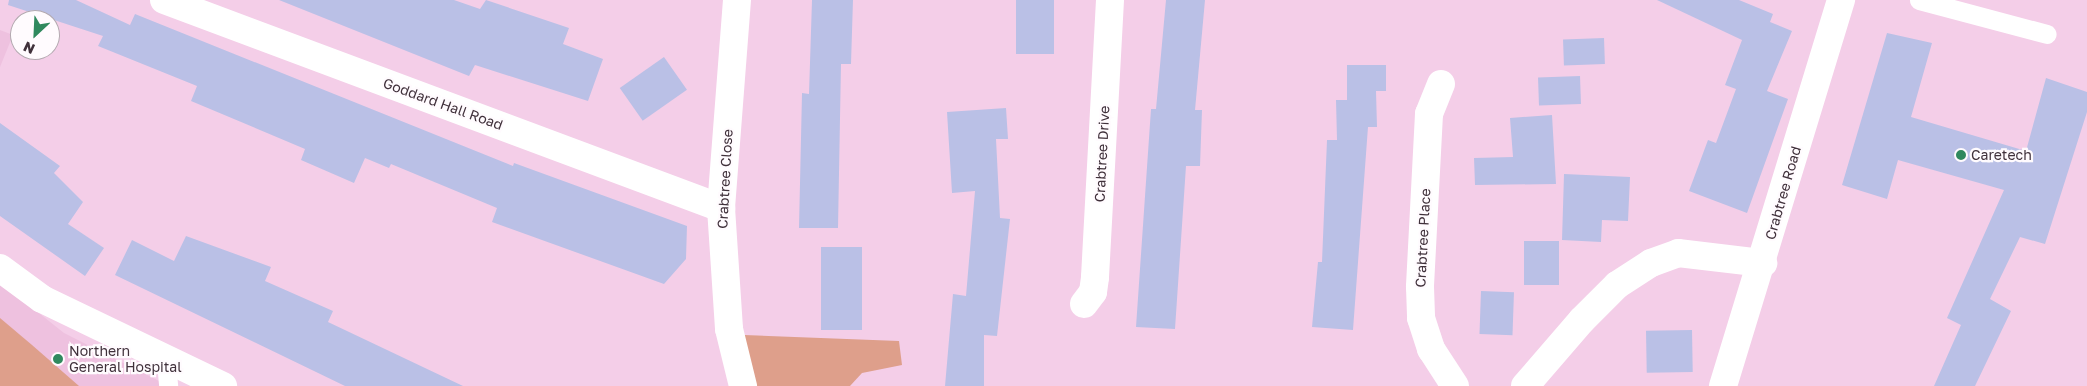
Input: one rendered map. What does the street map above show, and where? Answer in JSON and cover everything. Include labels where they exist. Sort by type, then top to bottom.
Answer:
[{"type":"street","name":"Goddard Hall Road","points":[[164,0],[721,208]]},
{"type":"street","name":"Crabtree Close","points":[[738,0],[721,208],[729,329],[743,386]]},
{"type":"street","name":"Crabtree Drive","points":[[1084,304],[1093,292],[1095,277],[1110,0]]},
{"type":"street","name":"Crabtree Road","points":[[1723,386],[1763,263],[1841,0]]},
{"type":"street","name":"Crabtree Place","points":[[1441,84],[1429,114],[1420,287],[1421,318],[1430,349],[1455,386]]},
{"type":"street","points":[[1525,386],[1589,313],[1617,285],[1651,263],[1678,253],[1763,263]]},
{"type":"street","points":[[0,268],[42,299],[167,373],[223,386]]},
{"type":"lane","points":[[1919,0],[2047,34]]},
{"type":"shaded area","points":[[0,30],[10,34],[10,42],[0,67]]},
{"type":"shaded area","name":"Northern General Hospital","points":[[0,282],[64,333],[169,386],[0,386]]},
{"type":"shaded area","points":[[0,318],[32,345],[79,386],[0,386]]},
{"type":"shaded area","points":[[744,335],[899,341],[902,365],[862,373],[850,386],[756,386]]},
{"type":"building","points":[[9,0],[76,0],[130,25],[135,14],[513,166],[514,163],[687,226],[686,259],[664,284],[492,222],[497,208],[391,164],[389,168],[365,158],[354,183],[301,160],[305,149],[191,101],[197,86],[98,46],[103,36],[60,22],[60,10],[23,10],[8,5]]},
{"type":"building","points":[[279,0],[454,0],[480,9],[486,0],[569,28],[563,44],[603,59],[588,101],[475,65],[469,76]]},
{"type":"building","points":[[812,0],[853,0],[851,64],[841,64],[838,228],[799,228],[802,93],[809,94]]},
{"type":"building","points":[[1016,0],[1054,0],[1054,54],[1016,54]]},
{"type":"building","points":[[1166,0],[1205,0],[1195,110],[1202,110],[1200,166],[1186,166],[1175,329],[1136,327],[1151,109],[1156,109]]},
{"type":"building","points":[[1657,0],[1739,0],[1773,14],[1770,22],[1792,31],[1767,91],[1788,99],[1747,213],[1689,191],[1708,140],[1716,143],[1736,89],[1725,85],[1742,40]]},
{"type":"building","points":[[1887,33],[1932,43],[1911,117],[2026,151],[2046,78],[2087,92],[2087,112],[2045,244],[2020,237],[1990,299],[2011,311],[1975,386],[1934,386],[1961,325],[1947,318],[2004,190],[1898,160],[1887,199],[1842,185]]},
{"type":"building","points":[[1604,38],[1605,64],[1564,65],[1563,39]]},
{"type":"building","points":[[664,57],[687,90],[643,121],[620,88]]},
{"type":"building","points":[[1347,65],[1386,65],[1386,91],[1376,91],[1377,127],[1368,127],[1353,330],[1312,327],[1318,262],[1322,262],[1327,140],[1337,140],[1336,100],[1347,100]]},
{"type":"building","points":[[1580,76],[1581,104],[1539,105],[1538,77]]},
{"type":"building","points":[[1006,108],[1008,139],[996,139],[1000,218],[1010,219],[997,336],[984,335],[984,386],[945,386],[953,294],[966,296],[975,191],[952,193],[947,112]]},
{"type":"building","points":[[1552,115],[1556,184],[1475,185],[1474,158],[1513,157],[1510,118]]},
{"type":"building","points":[[0,123],[60,166],[54,173],[83,202],[68,224],[104,248],[85,276],[0,216]]},
{"type":"building","points":[[1564,174],[1630,177],[1628,221],[1602,220],[1601,242],[1562,240]]},
{"type":"building","points":[[186,236],[271,267],[265,281],[333,311],[328,322],[463,386],[345,386],[115,275],[132,240],[174,261]]},
{"type":"building","points":[[1524,241],[1559,241],[1559,285],[1524,285]]},
{"type":"building","points":[[821,247],[862,247],[862,330],[821,330]]},
{"type":"building","points":[[1481,291],[1514,292],[1512,335],[1479,334]]},
{"type":"building","points":[[1692,330],[1693,372],[1647,373],[1646,331]]},
{"type":"place","name":"Caretech","points":[[1961,155]]},
{"type":"place","name":"Northern General Hospital","points":[[58,359]]}]
